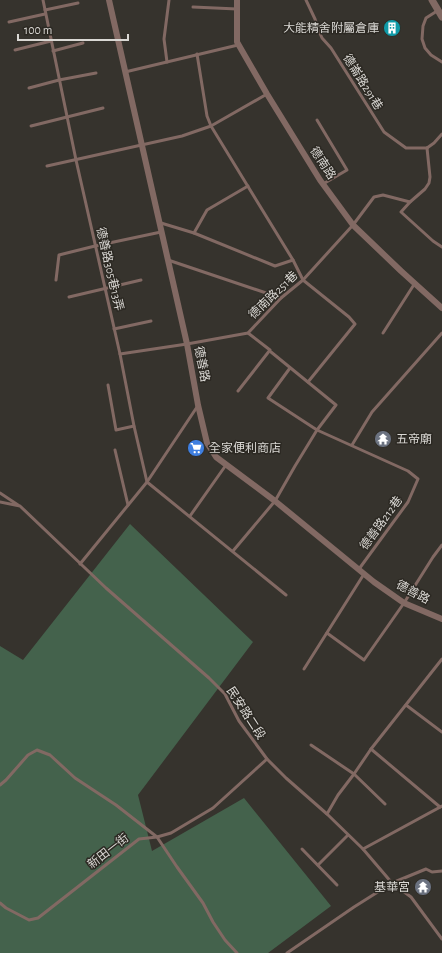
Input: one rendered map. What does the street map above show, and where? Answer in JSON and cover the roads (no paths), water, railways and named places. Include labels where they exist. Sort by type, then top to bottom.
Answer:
[{"type":"street","name":"德善路","points":[[109,0],[187,344],[198,405],[207,443],[216,457],[275,501],[374,582],[404,603],[442,619]]},
{"type":"street","name":"德南路","points":[[237,0],[237,42],[267,94],[323,184],[353,225],[442,308]]},
{"type":"street","points":[[432,0],[442,17]]},
{"type":"lane","name":"德善路305巷13弄","points":[[42,0],[147,482]]},
{"type":"lane","points":[[167,62],[164,39],[169,0]]},
{"type":"lane","name":"德崙路291巷","points":[[306,0],[322,38],[331,48],[384,132],[406,148],[427,148]]},
{"type":"lane","points":[[9,22],[78,3]]},
{"type":"lane","points":[[193,7],[237,9]]},
{"type":"lane","points":[[438,11],[426,18],[422,26],[422,39],[425,48],[442,62]]},
{"type":"lane","points":[[15,50],[51,42]]},
{"type":"lane","points":[[53,51],[84,43]]},
{"type":"lane","points":[[125,72],[239,45]]},
{"type":"lane","points":[[197,54],[207,116],[211,126],[292,260],[302,280],[349,317],[355,324],[308,382]]},
{"type":"lane","points":[[29,88],[59,80],[96,73]]},
{"type":"lane","points":[[47,166],[182,136],[211,126],[267,94]]},
{"type":"lane","points":[[31,126],[103,108]]},
{"type":"lane","points":[[317,120],[347,170],[323,184]]},
{"type":"lane","points":[[442,134],[427,148],[430,177],[429,183],[425,189],[401,212],[433,241],[442,247]]},
{"type":"lane","points":[[194,233],[207,210],[248,186]]},
{"type":"lane","name":"德南路251巷","points":[[120,354],[248,333],[281,298],[302,280],[353,225],[374,197],[383,195],[410,202]]},
{"type":"lane","points":[[159,223],[194,233],[275,266],[292,260]]},
{"type":"lane","points":[[56,280],[59,255],[161,232]]},
{"type":"lane","points":[[168,260],[281,298]]},
{"type":"lane","points":[[69,297],[141,280]]},
{"type":"lane","points":[[383,333],[415,283]]},
{"type":"lane","points":[[114,329],[151,321]]},
{"type":"lane","points":[[238,391],[270,350],[248,333]]},
{"type":"lane","points":[[352,445],[372,412],[442,333]]},
{"type":"lane","points":[[233,551],[275,501],[317,430],[336,405],[272,352]]},
{"type":"lane","name":"德善路212巷","points":[[290,368],[268,398],[317,430],[408,471],[418,479],[408,502],[362,571]]},
{"type":"lane","points":[[108,385],[116,430],[134,426]]},
{"type":"lane","points":[[80,564],[147,482],[198,405]]},
{"type":"lane","points":[[115,450],[128,505]]},
{"type":"lane","points":[[190,516],[226,465]]},
{"type":"lane","points":[[147,482],[286,595]]},
{"type":"lane","name":"民安路二段","points":[[0,492],[20,506],[106,588],[209,678],[225,694],[239,721],[267,759],[363,849],[392,883],[411,898],[442,939]]},
{"type":"lane","points":[[0,502],[20,506]]},
{"type":"lane","points":[[327,633],[364,660],[404,603],[433,557],[442,546]]},
{"type":"lane","points":[[304,669],[327,633],[362,571]]},
{"type":"lane","points":[[327,814],[338,795],[371,749],[442,659]]},
{"type":"lane","points":[[406,705],[442,732]]},
{"type":"lane","points":[[311,745],[354,774],[385,804]]},
{"type":"lane","points":[[363,849],[441,806],[371,749]]},
{"type":"lane","points":[[0,785],[28,755],[37,750],[50,755],[75,778],[116,805],[157,837],[203,903],[225,940],[237,953]]},
{"type":"lane","name":"新田一街","points":[[0,903],[6,908],[29,920],[38,918],[139,839],[157,837],[171,833],[213,808],[267,759]]},
{"type":"lane","points":[[318,865],[348,835]]},
{"type":"lane","points":[[302,849],[337,886]]},
{"type":"lane","points":[[287,953],[392,883],[426,869],[432,872],[442,871]]},
{"type":"place","name":"大能精舍附屬倉庫","points":[[392,28]]},
{"type":"place","name":"五帝廟","points":[[383,439]]},
{"type":"place","name":"全家便利商店","points":[[196,448]]},
{"type":"place","name":"基華宮","points":[[423,887]]}]
